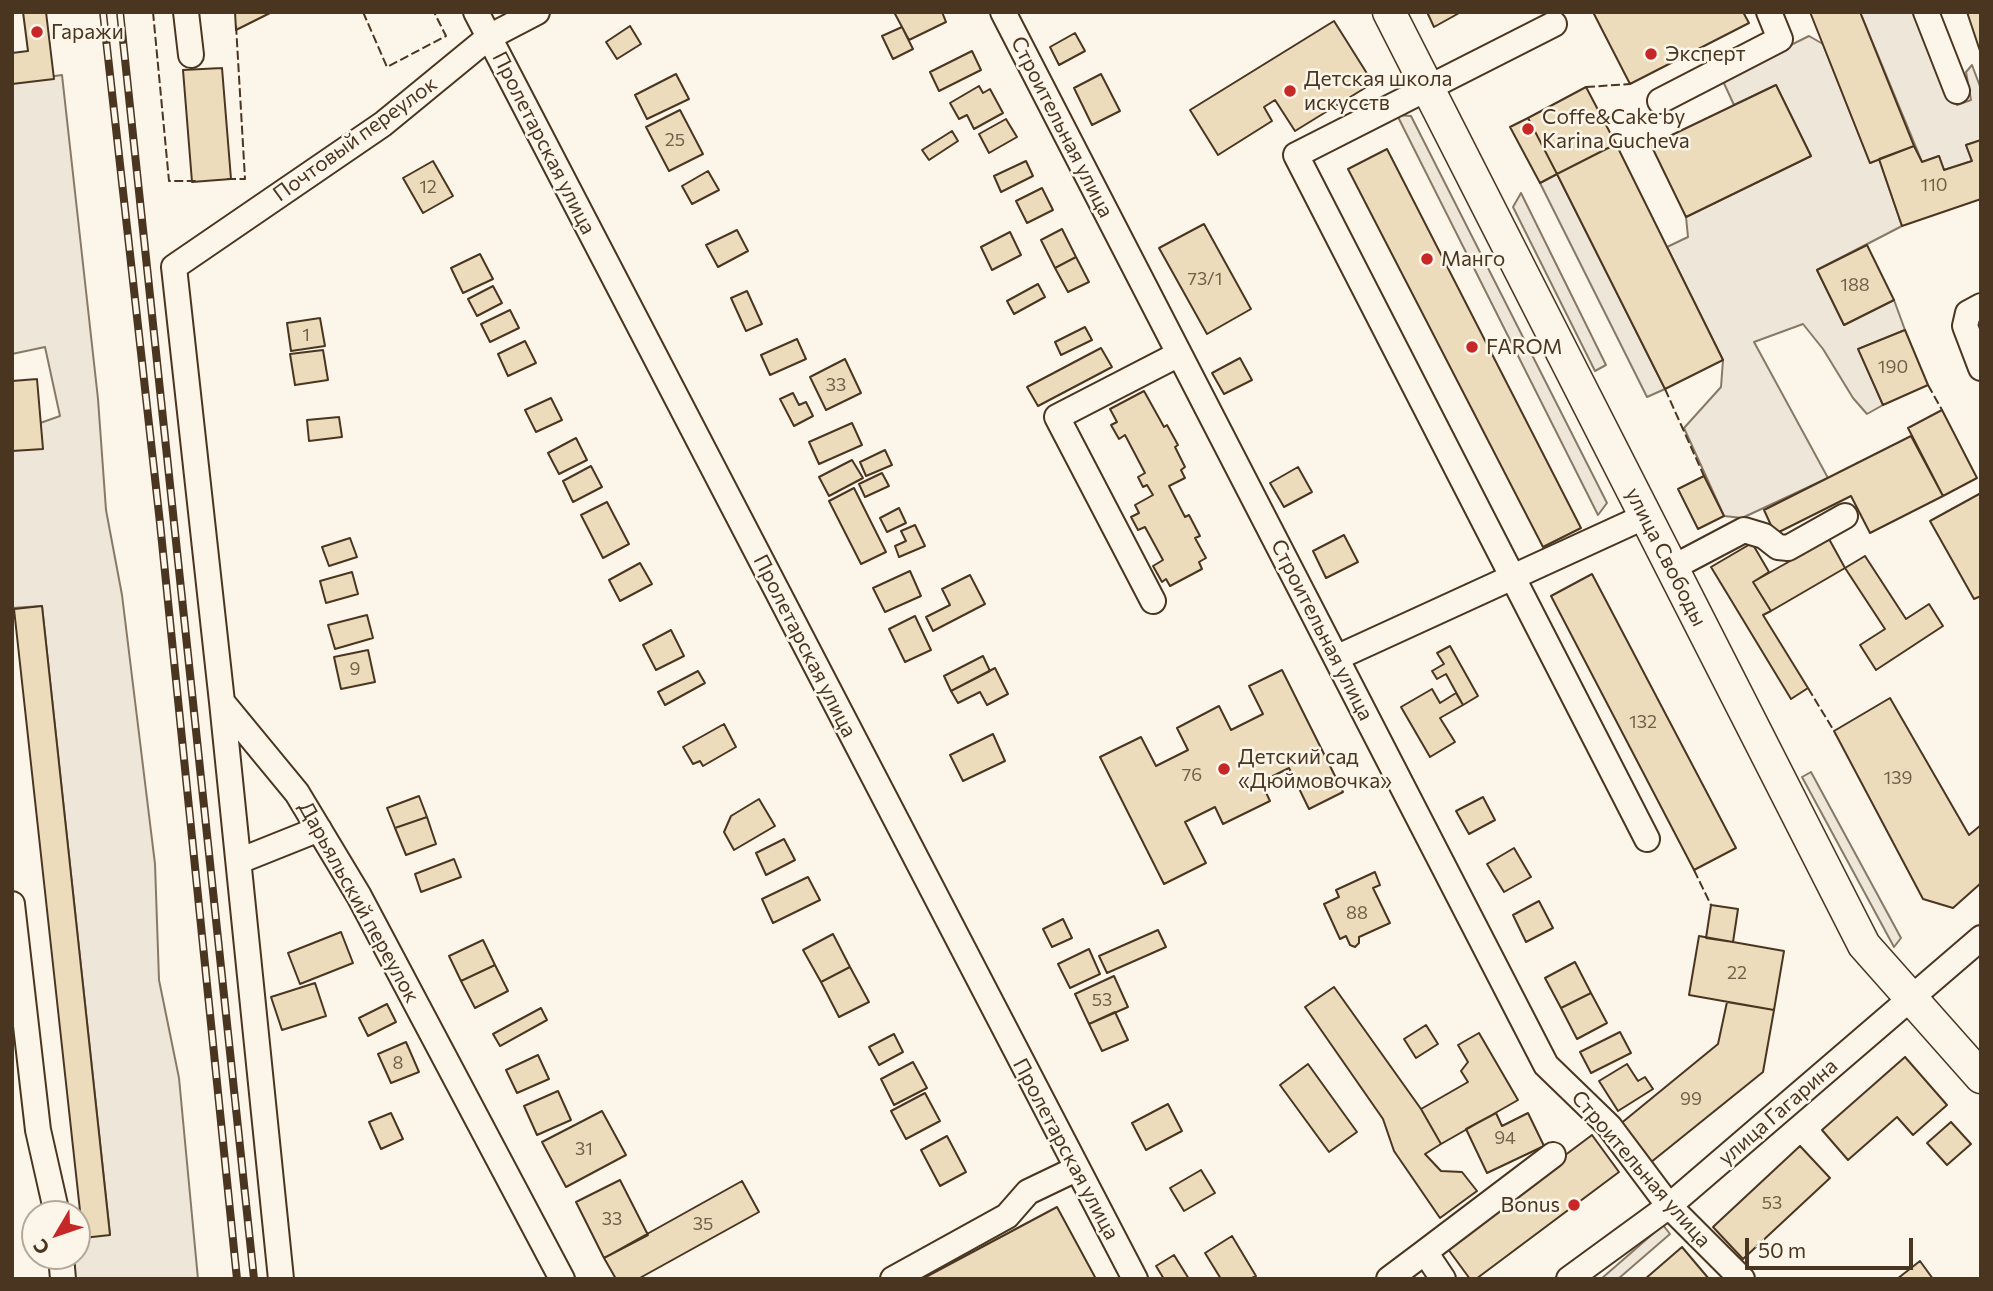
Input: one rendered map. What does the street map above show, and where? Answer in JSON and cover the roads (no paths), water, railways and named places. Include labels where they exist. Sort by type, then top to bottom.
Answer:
[{"type":"main road","name":"улица Свободы","points":[[1389,12],[1864,945],[1981,1077]]},
{"type":"street","points":[[186,12],[191,55]]},
{"type":"street","name":"Пролетарская улица","points":[[476,12],[1135,1279]]},
{"type":"street","name":"Почтовый переулок","points":[[222,702],[174,267],[383,124],[489,37],[537,12]]},
{"type":"street","name":"Строительная улица","points":[[1003,12],[1546,1065],[1609,1126],[1669,1206],[1742,1279]]},
{"type":"street","points":[[1660,101],[1780,39],[1769,12]]},
{"type":"street","points":[[1926,12],[1957,91]]},
{"type":"street","points":[[1554,24],[1296,155],[1647,839]]},
{"type":"street","points":[[1981,306],[1968,313],[1965,326],[1981,368]]},
{"type":"street","points":[[1153,601],[1057,416],[1179,354]]},
{"type":"street","points":[[1336,659],[1646,516]]},
{"type":"street","points":[[1672,568],[1745,530],[1764,536],[1778,547],[1788,548],[1845,516]]},
{"type":"street","points":[[222,702],[281,1279]]},
{"type":"street","name":"Дарьяльский переулок","points":[[222,702],[297,793],[359,896],[562,1279]]},
{"type":"street","points":[[239,862],[319,829]]},
{"type":"street","points":[[12,904],[38,1130],[54,1200]]},
{"type":"street","name":"улица Гагарина","points":[[1569,1279],[1669,1206],[1981,938]]},
{"type":"street","points":[[1389,1279],[1553,1155]]},
{"type":"street","points":[[892,1279],[1007,1216],[1028,1192],[1076,1169]]},
{"type":"street","points":[[1425,1252],[1443,1279]]},
{"type":"railway","points":[[103,12],[160,523],[237,1279]]},
{"type":"railway","points":[[120,12],[254,1279]]},
{"type":"place","name":"Гаражи","points":[[37,32]]},
{"type":"place","name":"Эксперт","points":[[1651,54]]},
{"type":"place","name":"Детская школа искусств","points":[[1290,91]]},
{"type":"place","name":"Coffe&Cake by Karina Gucheva","points":[[1528,129]]},
{"type":"place","name":"Манго","points":[[1427,259]]},
{"type":"place","name":"FAROM","points":[[1472,347]]},
{"type":"place","name":"Детский сад «Дюймовочка»","points":[[1224,769]]},
{"type":"place","name":"Bonus","points":[[1574,1205]]}]
